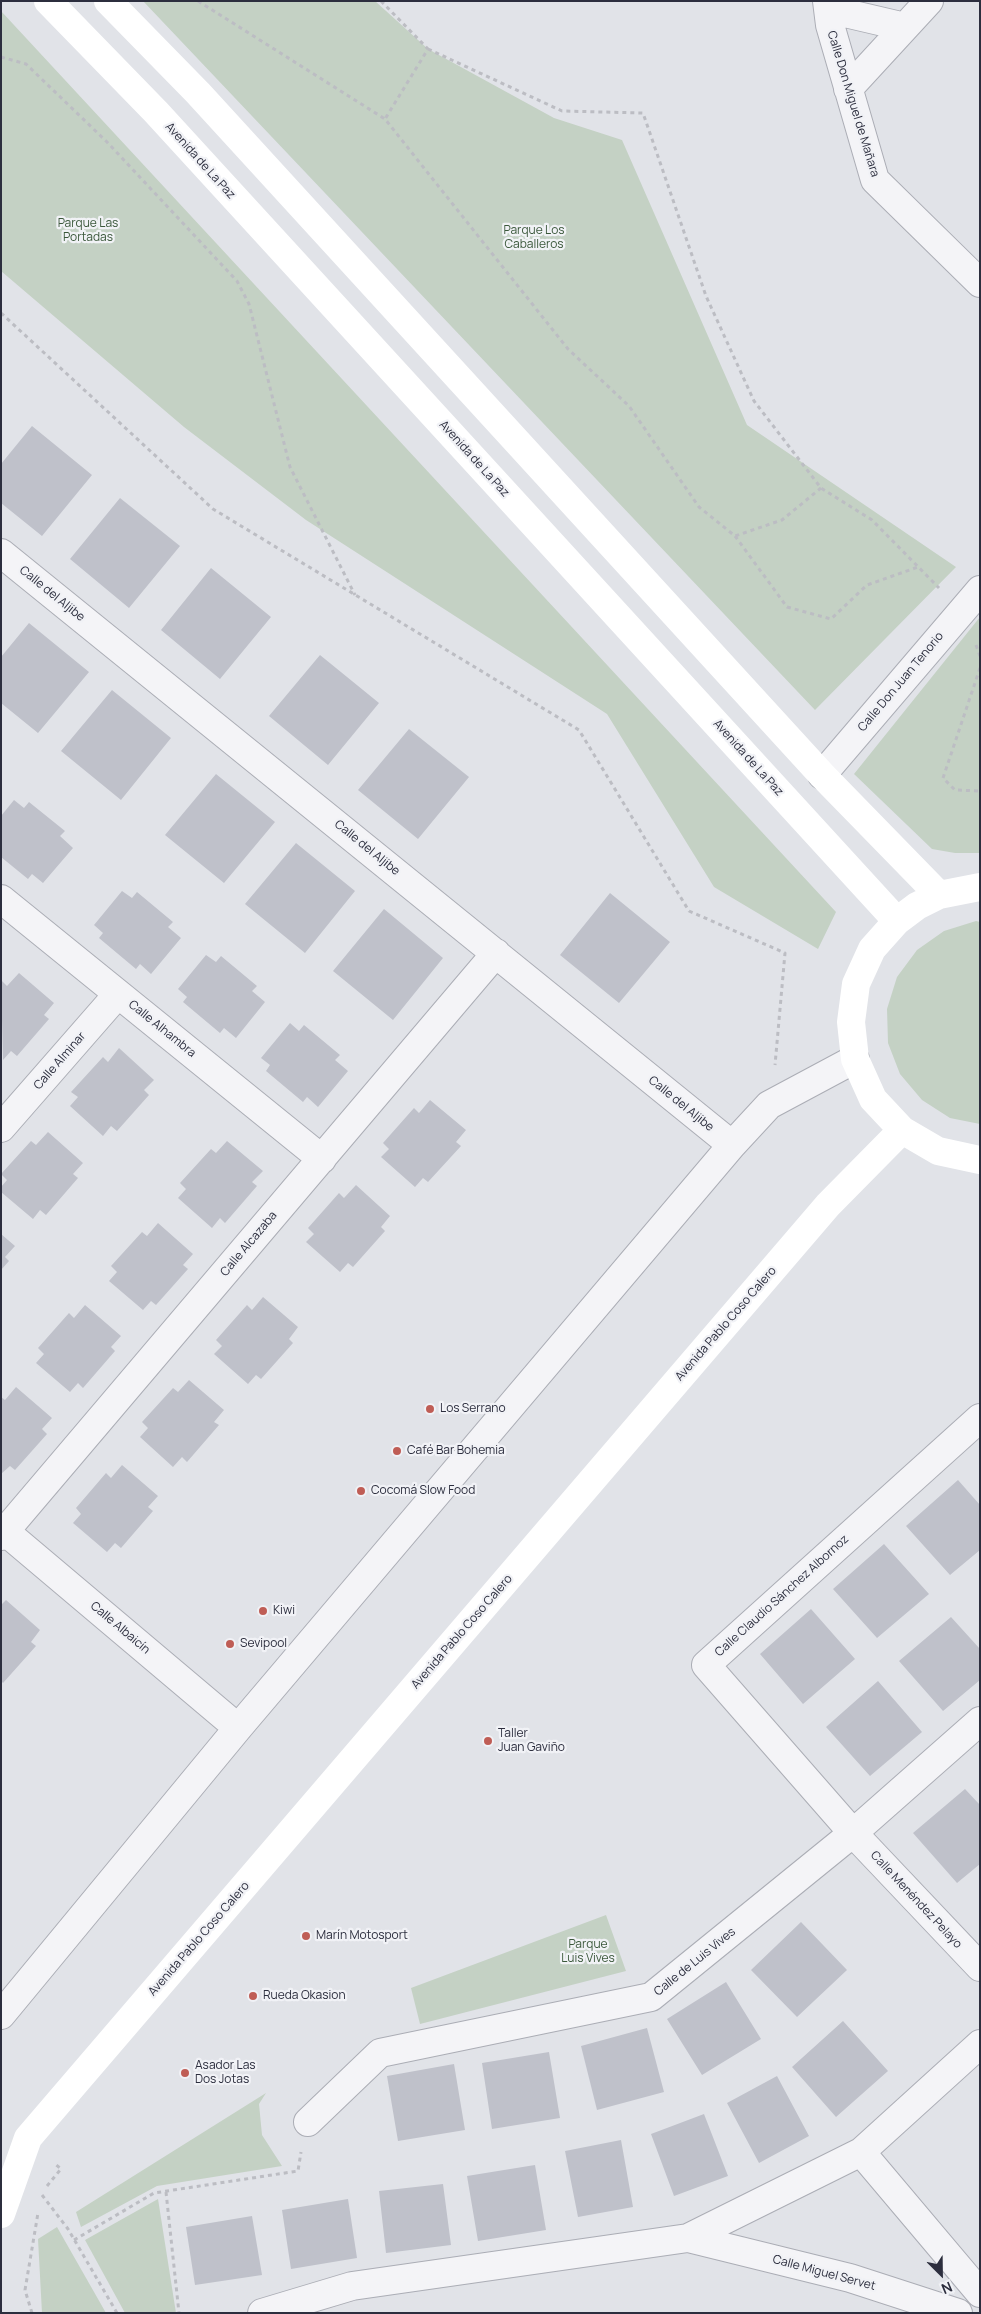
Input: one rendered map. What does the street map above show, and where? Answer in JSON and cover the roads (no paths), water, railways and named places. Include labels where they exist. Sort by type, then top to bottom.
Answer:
[{"type":"street","name":"Avenida de La Paz","points":[[48,1],[163,120],[897,921]]},
{"type":"street","points":[[108,1],[198,93],[822,775],[939,895]]},
{"type":"street","points":[[848,89],[929,1]]},
{"type":"street","points":[[828,5],[905,27]]},
{"type":"street","name":"Calle Don Miguel de Mañara","points":[[828,5],[830,25],[875,180],[980,283]]},
{"type":"street","name":"Calle del Aljibe","points":[[1,553],[732,1145]]},
{"type":"street","name":"Calle Don Juan Tenorio","points":[[822,775],[980,590]]},
{"type":"street","points":[[979,1160],[938,1151],[902,1130],[873,1098],[855,1059],[850,1022],[856,984],[872,949],[897,921],[917,906],[939,895],[980,887]]},
{"type":"street","name":"Calle Alhambra","points":[[1,899],[322,1159]]},
{"type":"street","name":"Calle Alcazaba","points":[[2,1532],[496,953]]},
{"type":"street","name":"Calle Alminar","points":[[1,1128],[118,994]]},
{"type":"street","points":[[1,2015],[238,1728],[732,1145],[769,1105],[855,1059]]},
{"type":"street","name":"Avenida Pablo Coso Calero","points":[[28,2138],[828,1205],[902,1130]]},
{"type":"street","name":"Calle Claudio Sánchez Albornoz","points":[[853,1833],[706,1665],[980,1418]]},
{"type":"street","name":"Calle Albaicín","points":[[2,1532],[238,1728]]},
{"type":"street","name":"Calle de Luis Vives","points":[[308,2122],[380,2053],[651,1997],[853,1833],[980,1721]]},
{"type":"street","name":"Calle Menéndez Pelayo","points":[[853,1833],[980,1967]]},
{"type":"street","points":[[262,2313],[352,2286],[688,2238],[861,2152],[980,2044]]},
{"type":"street","points":[[1,2154],[28,2138]]},
{"type":"street","points":[[1,2214],[28,2138]]},
{"type":"street","points":[[861,2152],[980,2293]]},
{"type":"street","name":"Calle Miguel Servet","points":[[688,2238],[850,2278],[958,2313]]},
{"type":"place","name":"Los Serrano","points":[[430,1409]]},
{"type":"place","name":"Café Bar Bohemia","points":[[397,1451]]},
{"type":"place","name":"Cocomá Slow Food","points":[[361,1491]]},
{"type":"place","name":"Kiwi","points":[[263,1611]]},
{"type":"place","name":"Sevipool","points":[[230,1644]]},
{"type":"place","name":"Taller Juan Gaviño","points":[[488,1741]]},
{"type":"place","name":"Marín Motosport","points":[[306,1936]]},
{"type":"place","name":"Rueda Okasion","points":[[253,1996]]},
{"type":"place","name":"Asador Las Dos Jotas","points":[[185,2073]]},
{"type":"park label","name":"Parque Las Portadas","points":[[88,231]]},
{"type":"park label","name":"Parque Los Caballeros","points":[[534,238]]},
{"type":"park label","name":"Parque Luis Vives","points":[[588,1952]]}]
